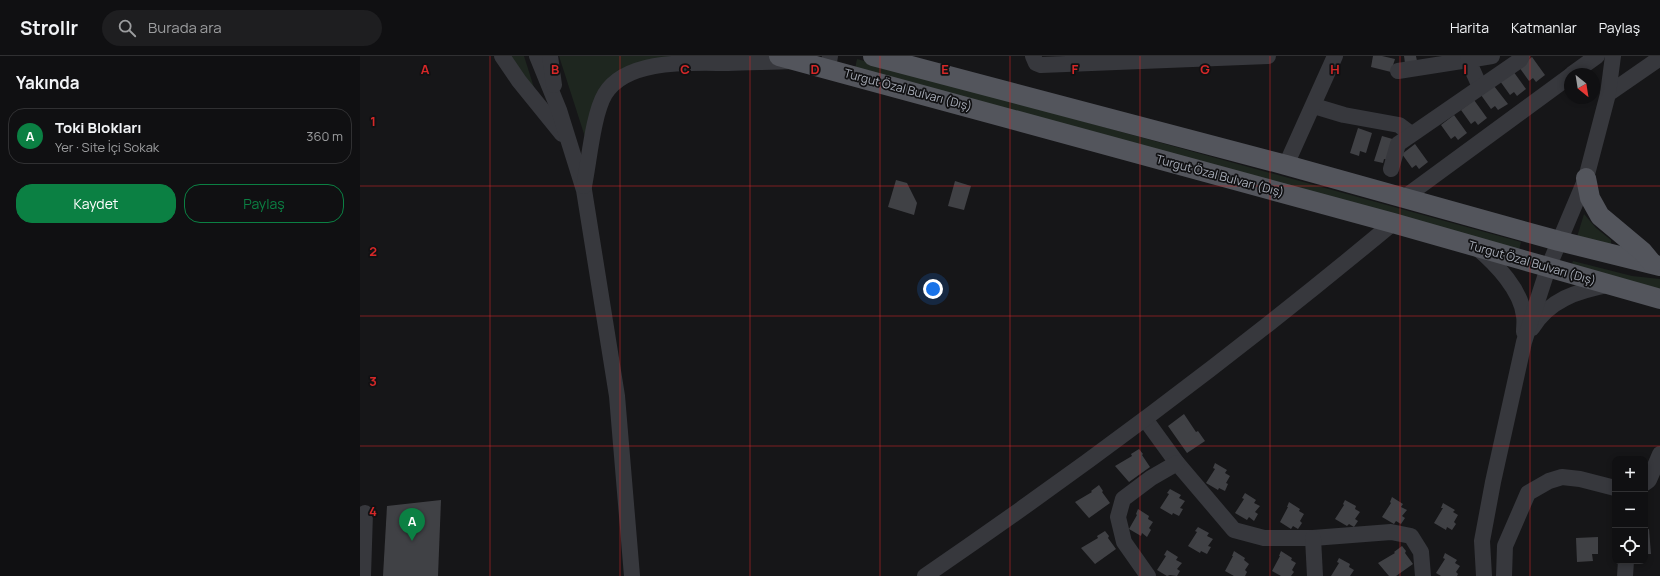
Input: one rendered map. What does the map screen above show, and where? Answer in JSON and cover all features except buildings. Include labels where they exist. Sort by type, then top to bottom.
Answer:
[{"type":"main road","name":"Turgut Özal Bulvarı (Dış)","points":[[779,56],[798,61],[829,62],[1476,248],[1660,299]]},
{"type":"main road","name":"Turgut Özal Bulvarı (Dış)","points":[[873,56],[1405,197],[1559,241],[1656,264]]},
{"type":"main road","points":[[1586,178],[1590,198],[1600,216],[1656,264]]},
{"type":"street","points":[[502,56],[519,81],[568,141]]},
{"type":"street","points":[[537,56],[559,110],[584,190],[617,396],[632,576]]},
{"type":"street","points":[[550,56],[559,110]]},
{"type":"street","points":[[1033,56],[1036,63],[1041,65],[1103,60],[1268,56]]},
{"type":"street","points":[[1286,165],[1314,106],[1335,56]]},
{"type":"street","points":[[1398,71],[1492,56]]},
{"type":"street","points":[[1391,169],[1398,144],[1520,60],[1522,56]]},
{"type":"street","points":[[1580,68],[1596,56]]},
{"type":"street","points":[[1484,576],[1482,541],[1493,482],[1524,342],[1548,268],[1586,178],[1608,94],[1614,56]]},
{"type":"street","points":[[1608,94],[1660,58]]},
{"type":"street","points":[[1468,60],[1480,87]]},
{"type":"street","points":[[584,190],[597,116],[606,94],[621,78],[641,69],[667,64],[798,61]]},
{"type":"street","points":[[1405,197],[1564,80]]},
{"type":"street","points":[[1314,106],[1344,115],[1399,125],[1411,134]]},
{"type":"street","points":[[925,576],[1145,419],[1322,281],[1393,223]]},
{"type":"street","points":[[1476,248],[1489,258],[1507,278],[1520,301],[1524,316],[1524,342]]},
{"type":"street","points":[[1524,342],[1536,321],[1556,302],[1582,290],[1609,285]]},
{"type":"street","points":[[1145,419],[1177,463],[1234,530],[1264,538],[1313,538],[1391,532],[1411,536],[1420,552],[1423,576]]},
{"type":"street","points":[[1648,481],[1660,454]]},
{"type":"street","points":[[1148,576],[1124,542],[1118,517],[1123,499],[1151,478],[1177,463]]},
{"type":"street","points":[[1504,576],[1505,546],[1528,493],[1549,481],[1562,477],[1580,479],[1612,487]]},
{"type":"street","points":[[363,576],[365,513]]},
{"type":"street","points":[[1313,538],[1315,576]]},
{"type":"street","points":[[1625,576],[1626,564]]},
{"type":"shaded area","points":[[509,56],[524,56],[536,94]]},
{"type":"shaded area","points":[[559,56],[736,56],[626,69],[585,137]]},
{"type":"shaded area","points":[[857,59],[1521,242],[1519,250],[855,69]]},
{"type":"shaded area","points":[[1584,214],[1596,228],[1611,240],[1611,246],[1577,237]]},
{"type":"shaded area","points":[[1573,261],[1632,276],[1660,279],[1660,291],[1571,267]]},
{"type":"place","name":"Toki Blokları","points":[[412,541]]}]
